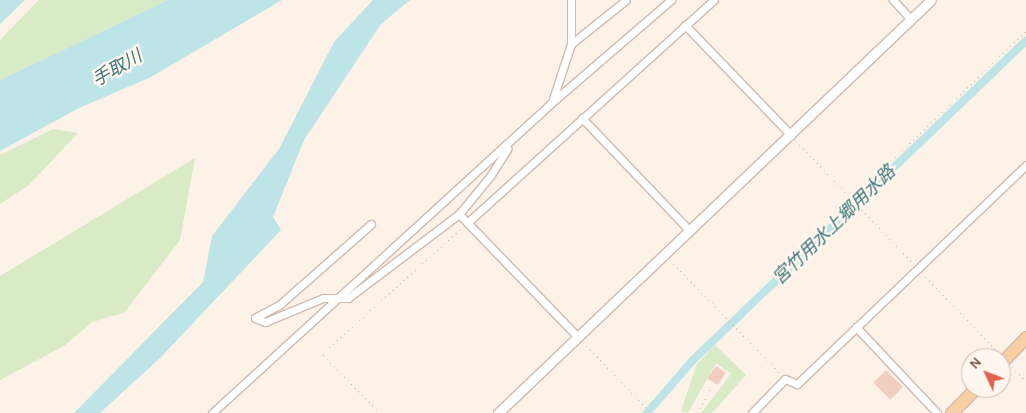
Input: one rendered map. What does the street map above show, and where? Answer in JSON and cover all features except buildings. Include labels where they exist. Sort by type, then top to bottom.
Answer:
[{"type":"main road","points":[[1011,353],[1026,337]]},
{"type":"main road","points":[[951,413],[966,398]]},
{"type":"street","points":[[550,104],[571,44],[571,0]]},
{"type":"street","points":[[571,44],[626,0]]},
{"type":"street","points":[[212,413],[550,104],[671,0]]},
{"type":"street","points":[[468,222],[714,0]]},
{"type":"street","points":[[893,0],[911,19]]},
{"type":"street","points":[[498,413],[931,0]]},
{"type":"street","points":[[685,25],[791,135]]},
{"type":"street","points":[[582,118],[690,230]]},
{"type":"street","points":[[372,224],[279,306],[255,318],[265,322],[323,298],[348,298],[459,214],[491,175],[507,148],[505,145]]},
{"type":"street","points":[[752,413],[785,379],[797,384],[1026,165]]},
{"type":"street","points":[[459,214],[578,336]]},
{"type":"street","points":[[856,327],[937,413]]},
{"type":"path","points":[[852,200],[1026,31]]},
{"type":"path","points":[[791,135],[991,348]]},
{"type":"path","points":[[380,413],[322,354],[468,222]]},
{"type":"path","points":[[665,254],[785,379]]},
{"type":"path","points":[[578,336],[651,413]]},
{"type":"path","points":[[1011,368],[1026,381]]},
{"type":"path","points":[[698,413],[712,388]]},
{"type":"green space","points":[[39,0],[168,0],[0,80],[0,40]]},
{"type":"green space","points":[[53,129],[78,133],[29,185],[0,204],[0,155]]},
{"type":"green space","points":[[195,158],[180,240],[124,313],[92,322],[64,346],[0,380],[0,276]]},
{"type":"green space","points":[[715,345],[746,375],[712,413],[701,413],[731,374],[716,363],[688,413],[681,411],[697,364]]},
{"type":"water","points":[[25,0],[0,24],[0,1]]},
{"type":"water","name":"手取川","points":[[168,0],[282,0],[151,77],[77,109],[0,151],[0,80]]},
{"type":"water","points":[[373,0],[410,0],[381,24],[304,140],[273,217],[281,230],[160,358],[100,413],[74,413],[203,282],[212,236],[279,149],[334,42]]},
{"type":"waterway","name":"宮竹用水上郷用水路","points":[[647,413],[692,361],[1026,41]]}]
